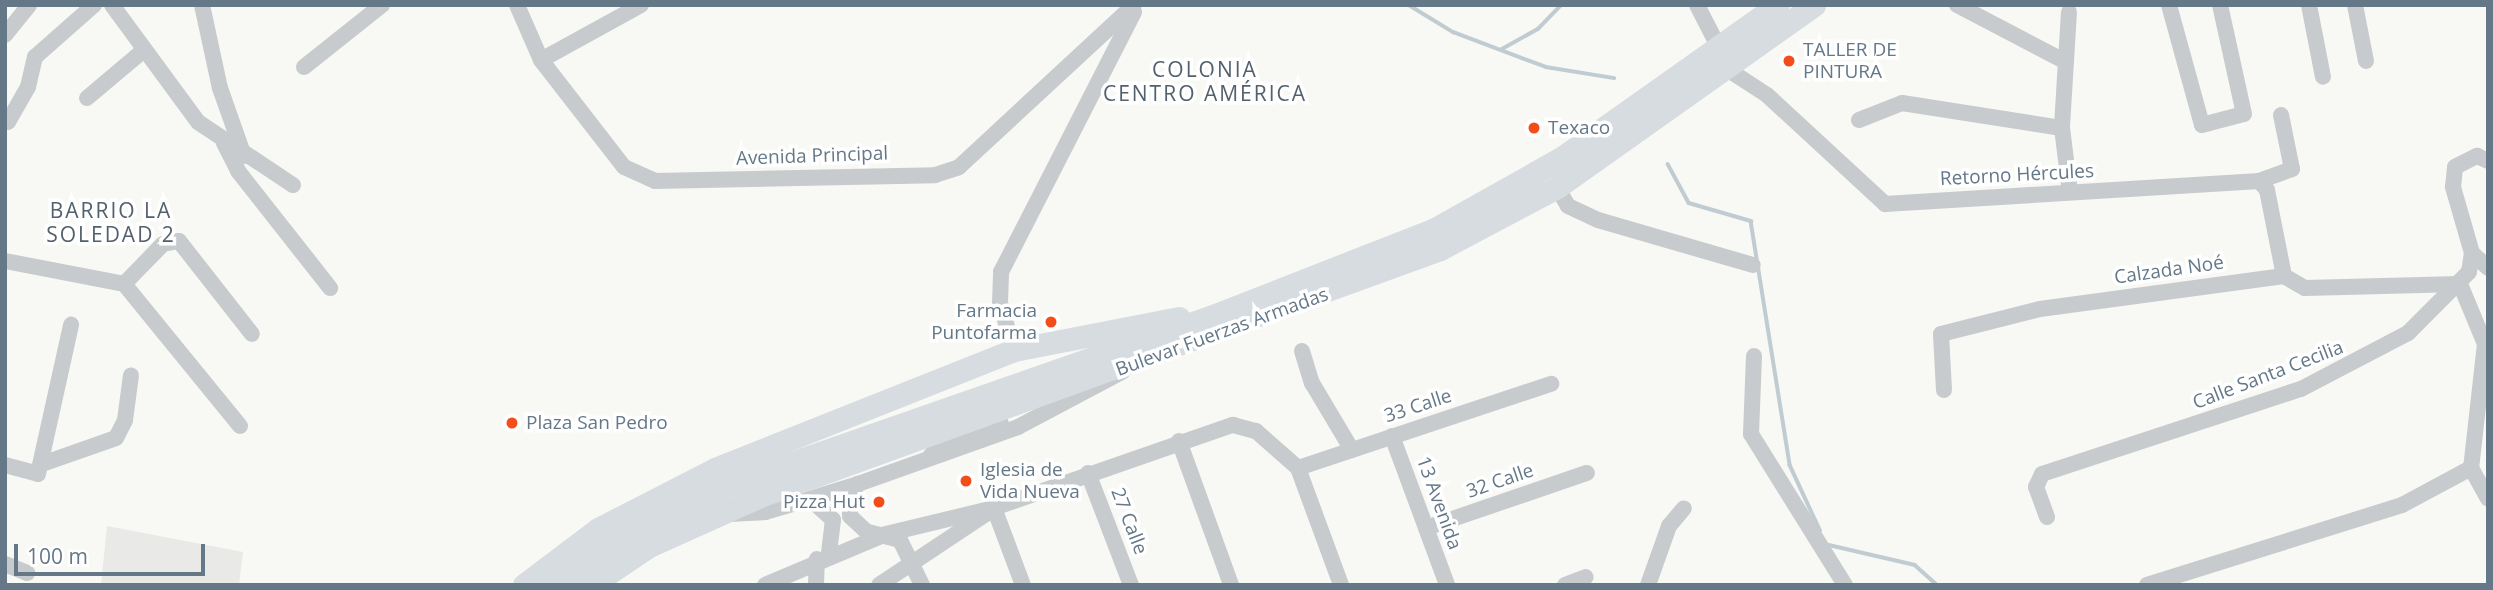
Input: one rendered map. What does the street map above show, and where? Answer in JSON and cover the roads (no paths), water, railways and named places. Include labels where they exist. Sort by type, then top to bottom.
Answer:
[{"type":"highway","name":"Bulevar Fuerzas Armadas","points":[[591,585],[649,546],[716,514],[1136,363],[1440,249],[1557,187],[1723,59],[1778,5]]},
{"type":"highway","name":"Bulevar Fuerzas Armadas","points":[[556,585],[642,526],[731,484],[1213,316],[1433,230],[1563,157],[1814,5]]},
{"type":"highway","points":[[524,585],[643,501],[1014,350],[1154,320],[1213,316]]},
{"type":"street","points":[[5,35],[29,5]]},
{"type":"street","points":[[8,122],[29,87],[35,57],[94,5]]},
{"type":"street","points":[[112,5],[198,122],[224,144],[293,185]]},
{"type":"street","points":[[202,5],[220,88],[244,156]]},
{"type":"street","points":[[304,67],[382,5]]},
{"type":"street","name":"Avenida Principal","points":[[517,5],[541,60],[624,167],[656,181],[935,175],[971,159],[1136,5]]},
{"type":"street","points":[[541,60],[641,5]]},
{"type":"street","name":"Avenida Principal","points":[[1014,350],[1000,303],[1001,272],[1136,5]]},
{"type":"street","points":[[1697,5],[1723,59]]},
{"type":"street","points":[[1956,5],[2066,62]]},
{"type":"street","points":[[2169,5],[2202,125],[2244,114],[2220,5]]},
{"type":"street","points":[[2309,5],[2323,77]]},
{"type":"street","points":[[2355,5],[2366,61]]},
{"type":"street","points":[[2069,12],[2062,128],[2070,192]]},
{"type":"street","points":[[87,98],[144,50]]},
{"type":"street","name":"Retorno Hércules","points":[[1723,59],[1767,95],[1879,203],[2259,181],[2292,169],[2281,115]]},
{"type":"street","points":[[1859,120],[1902,103],[2062,128]]},
{"type":"street","points":[[224,144],[238,171],[330,288]]},
{"type":"street","points":[[2488,161],[2477,156],[2455,167],[2453,187],[2472,253],[2488,268]]},
{"type":"street","points":[[2259,181],[2267,190],[2284,276]]},
{"type":"street","points":[[1557,187],[1568,206],[1598,220],[1753,265]]},
{"type":"street","points":[[124,284],[163,244],[179,241],[252,334]]},
{"type":"street","name":"Calle Santa Cecilia","points":[[2047,517],[2036,487],[2042,474],[2244,409],[2370,358],[2460,284],[2472,253]]},
{"type":"street","points":[[5,261],[124,284],[240,426]]},
{"type":"street","name":"Calzada Noé","points":[[1944,390],[1938,343],[1948,328],[2284,276],[2305,288],[2460,284]]},
{"type":"street","points":[[2460,284],[2485,344],[2471,468],[2488,499]]},
{"type":"street","points":[[5,465],[33,476],[42,464],[71,325]]},
{"type":"street","points":[[1302,351],[1312,383],[1352,450]]},
{"type":"street","points":[[1754,356],[1751,434],[1845,585]]},
{"type":"street","points":[[716,514],[765,512],[858,484],[931,455],[1018,426],[1028,417],[1136,363]]},
{"type":"street","points":[[42,464],[116,438],[125,420],[131,376]]},
{"type":"street","name":"33 Calle","points":[[1298,468],[1551,384]]},
{"type":"street","points":[[765,585],[823,557],[886,534],[994,508],[1179,441],[1233,425],[1256,431],[1298,468],[1340,585]]},
{"type":"street","name":"13 Avenida","points":[[1392,436],[1447,585]]},
{"type":"street","points":[[1179,441],[1231,585]]},
{"type":"street","points":[[2147,585],[2172,582],[2402,505],[2471,468]]},
{"type":"street","name":"27 Calle","points":[[1088,473],[1131,585]]},
{"type":"street","name":"32 Calle","points":[[1426,528],[1587,473]]},
{"type":"street","points":[[858,484],[850,495],[850,516],[867,532],[886,534],[911,551],[922,585]]},
{"type":"street","points":[[810,499],[833,520],[816,585]]},
{"type":"street","points":[[879,585],[915,566],[994,508]]},
{"type":"street","points":[[994,508],[1023,585]]},
{"type":"street","points":[[1649,584],[1669,526],[1684,508]]},
{"type":"street","points":[[5,564],[27,573]]},
{"type":"street","points":[[1565,585],[1586,577]]},
{"type":"waterway","points":[[1409,5],[1453,32],[1546,67],[1614,78]]},
{"type":"waterway","points":[[1502,49],[1538,29],[1561,5]]},
{"type":"waterway","points":[[1668,164],[1689,203],[1751,221],[1790,465],[1820,530]]},
{"type":"waterway","points":[[1829,545],[1915,565],[1937,585]]},
{"type":"place","name":"TALLER DE PINTURA","points":[[1789,61]]},
{"type":"place","name":"Texaco","points":[[1534,128]]},
{"type":"place","name":"Farmacia Puntofarma","points":[[1051,322]]},
{"type":"place","name":"Plaza San Pedro","points":[[512,423]]},
{"type":"place","name":"Iglesia de Vida Nueva","points":[[966,481]]},
{"type":"place","name":"Pizza Hut","points":[[879,502]]},
{"type":"district","name":"COLONIA CENTRO AMÉRICA","points":[[1205,81]]},
{"type":"district","name":"BARRIO LA SOLEDAD 2","points":[[111,222]]}]
